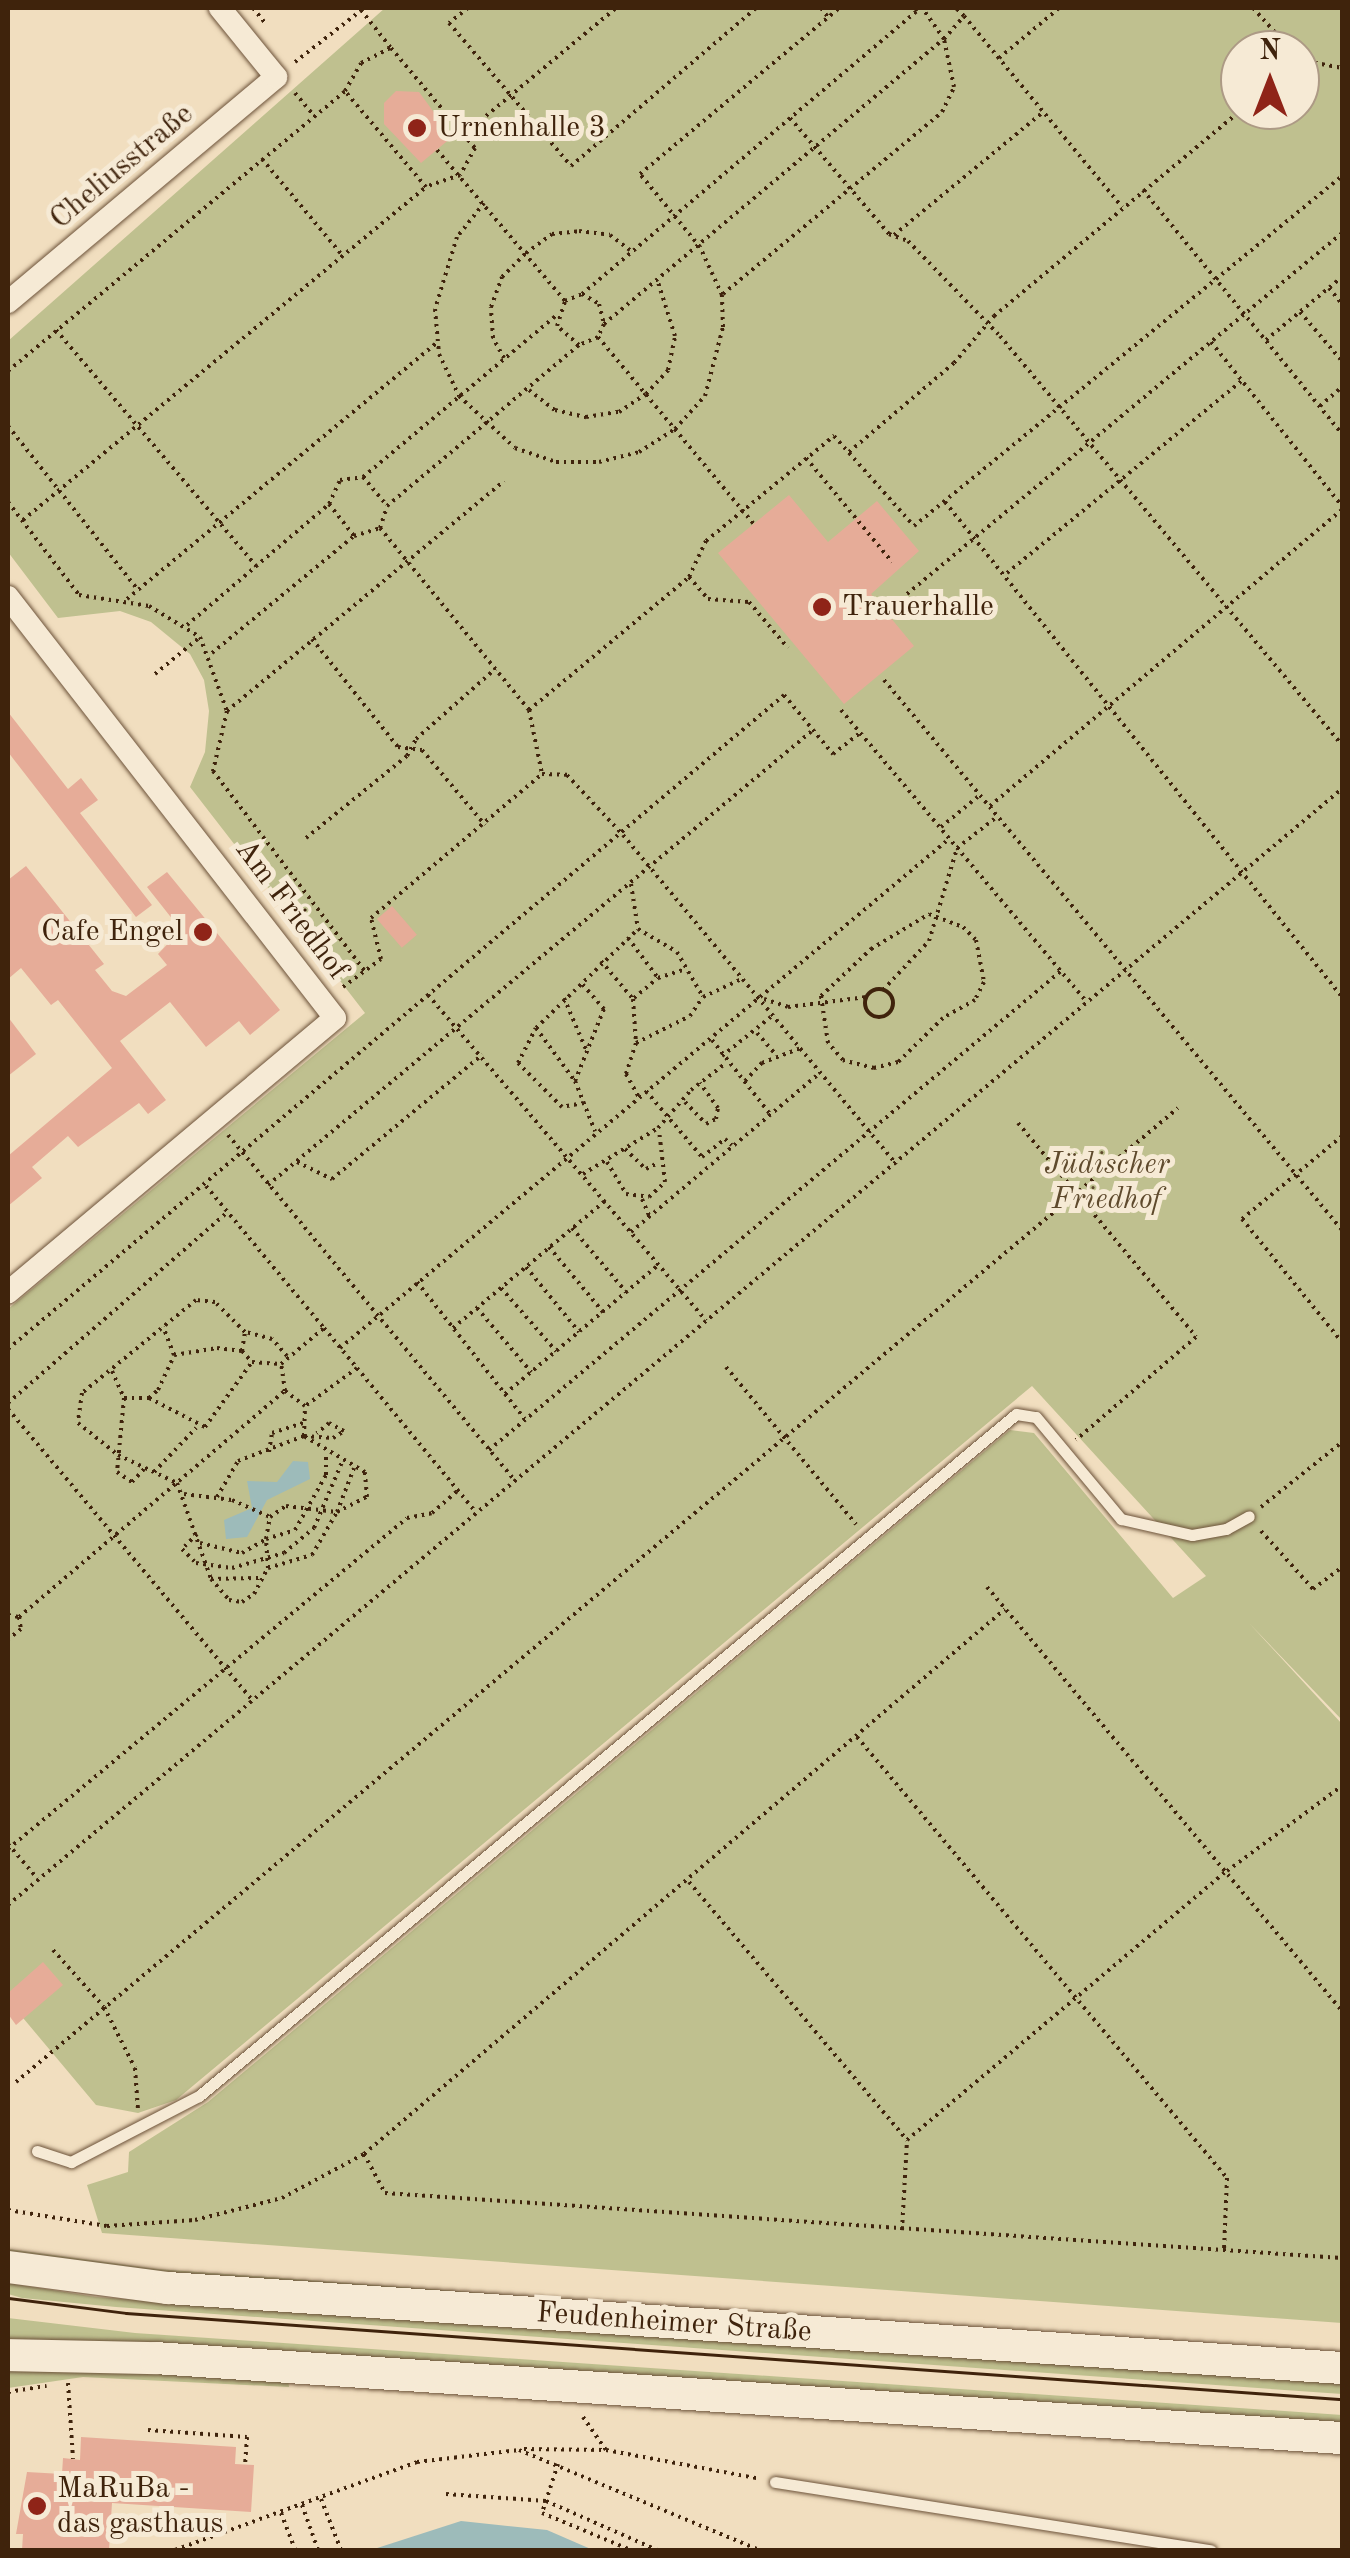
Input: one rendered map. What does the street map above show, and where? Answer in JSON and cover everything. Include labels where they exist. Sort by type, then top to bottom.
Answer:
[{"type":"main road","name":"Feudenheimer Straße","points":[[8,2267],[168,2288],[1342,2368]]},
{"type":"main road","points":[[8,2355],[156,2358],[1342,2438]]},
{"type":"street","points":[[220,8],[276,78]]},
{"type":"street","name":"Cheliusstraße","points":[[8,302],[276,78]]},
{"type":"street","name":"Am Friedhof","points":[[8,597],[336,1018],[8,1292]]},
{"type":"lane","points":[[37,2151],[71,2162],[144,2129],[199,2096],[1016,1414],[1036,1416],[1121,1519],[1192,1534],[1226,1529],[1249,1516]]},
{"type":"lane","points":[[776,2482],[1211,2550]]},
{"type":"path","points":[[468,8],[449,23],[570,166],[756,8]]},
{"type":"path","points":[[464,134],[616,8]]},
{"type":"path","points":[[821,8],[828,16]]},
{"type":"path","points":[[484,204],[457,236],[442,274],[438,342],[459,396],[515,448],[556,462],[626,455],[676,430],[705,396],[718,363],[722,295],[700,246],[640,174],[839,8]]},
{"type":"path","points":[[187,625],[330,504],[340,480],[363,477],[557,315],[565,301],[582,294],[918,8],[944,39],[954,88],[942,112],[722,295]]},
{"type":"path","points":[[956,8],[1122,207]]},
{"type":"path","points":[[1253,8],[1273,30]]},
{"type":"path","points":[[23,520],[426,187],[460,175],[475,148],[390,48],[363,9],[276,78],[314,116]]},
{"type":"path","points":[[999,58],[1058,9]]},
{"type":"path","points":[[380,528],[388,506],[579,345],[598,337],[604,324],[944,39],[964,16]]},
{"type":"path","points":[[8,371],[345,91],[361,63],[390,48]]},
{"type":"path","points":[[345,91],[426,187]]},
{"type":"path","points":[[894,235],[1043,112]]},
{"type":"path","points":[[790,118],[894,235],[908,241],[1060,407],[1342,745]]},
{"type":"path","points":[[850,452],[954,363],[986,326],[1220,127]]},
{"type":"path","points":[[437,150],[565,301]]},
{"type":"path","points":[[262,159],[343,256]]},
{"type":"path","points":[[529,710],[689,577],[706,541],[834,436],[914,526],[1342,176]]},
{"type":"path","points":[[1143,190],[1342,434]]},
{"type":"path","points":[[504,358],[493,338],[491,306],[502,277],[526,253],[552,234],[580,231],[610,235],[632,251]]},
{"type":"path","points":[[906,594],[1342,233]]},
{"type":"path","points":[[1336,238],[1342,246]]},
{"type":"path","points":[[1266,340],[1342,277]]},
{"type":"path","points":[[528,389],[555,410],[586,416],[619,412],[646,394],[668,370],[675,336],[658,282]]},
{"type":"path","points":[[1329,288],[1342,304]]},
{"type":"path","points":[[582,294],[599,304],[604,324]]},
{"type":"path","points":[[1300,312],[1342,362]]},
{"type":"path","points":[[557,315],[563,335],[579,345]]},
{"type":"path","points":[[56,330],[257,567]]},
{"type":"path","points":[[598,337],[754,524]]},
{"type":"path","points":[[127,599],[438,342]]},
{"type":"path","points":[[989,806],[1342,508],[1212,342]]},
{"type":"path","points":[[1005,575],[1243,380]]},
{"type":"path","points":[[1320,406],[1342,387]]},
{"type":"path","points":[[8,426],[138,590]]},
{"type":"path","points":[[806,458],[892,562]]},
{"type":"path","points":[[363,477],[388,506]]},
{"type":"path","points":[[227,710],[504,481]]},
{"type":"path","points":[[8,502],[80,594],[127,599],[187,625],[200,637],[211,654],[227,710],[213,771],[365,971]]},
{"type":"path","points":[[945,502],[1342,997]]},
{"type":"path","points":[[330,504],[354,536]]},
{"type":"path","points":[[380,528],[529,710],[542,774]]},
{"type":"path","points":[[211,654],[354,536],[380,528]]},
{"type":"path","points":[[689,577],[708,599],[749,602],[788,648]]},
{"type":"path","points":[[155,674],[200,637]]},
{"type":"path","points":[[312,639],[398,747],[422,750],[485,825]]},
{"type":"path","points":[[306,838],[495,669]]},
{"type":"path","points":[[884,680],[1342,1230]]},
{"type":"path","points":[[8,1350],[784,695],[833,754],[860,733]]},
{"type":"path","points":[[841,710],[1086,1001]]},
{"type":"path","points":[[268,1184],[813,730]]},
{"type":"path","points":[[323,1002],[381,959],[371,918],[542,774],[567,775],[623,834],[896,1164]]},
{"type":"path","points":[[8,1905],[1342,788]]},
{"type":"path","points":[[940,827],[980,795]]},
{"type":"path","points":[[760,997],[788,1007],[823,1005],[883,990],[929,941],[958,848],[998,816]]},
{"type":"path","points":[[340,1348],[949,838]]},
{"type":"path","points":[[631,881],[638,929]]},
{"type":"path","points":[[921,915],[963,927],[976,940],[984,982],[974,1000],[943,1018],[898,1062],[874,1068],[843,1060],[828,1043],[823,1005],[827,987],[858,968],[871,949],[892,941],[921,915]]},
{"type":"path","points":[[584,1103],[562,1107],[518,1063],[536,1028],[580,981],[638,929]]},
{"type":"path","points":[[638,929],[677,952],[703,997]]},
{"type":"path","points":[[628,938],[658,978]]},
{"type":"path","points":[[601,961],[633,999],[636,1043],[626,1074],[639,1097]]},
{"type":"path","points":[[633,999],[658,978],[686,970]]},
{"type":"path","points":[[489,1450],[1060,971]]},
{"type":"path","points":[[636,1043],[690,1016],[703,997],[744,978]]},
{"type":"path","points":[[575,1081],[604,1009],[580,981]]},
{"type":"path","points":[[866,997],[869,1014],[886,1016],[894,1002],[883,990]]},
{"type":"path","points":[[428,995],[706,1321]]},
{"type":"path","points":[[564,998],[586,1052]]},
{"type":"path","points":[[722,1056],[757,1033],[774,1014]]},
{"type":"path","points":[[536,1028],[575,1081],[596,1132]]},
{"type":"path","points":[[757,1033],[776,1055]]},
{"type":"path","points":[[710,1038],[770,1114]]},
{"type":"path","points":[[745,1082],[776,1055],[801,1048]]},
{"type":"path","points":[[297,1162],[332,1179],[482,1055]]},
{"type":"path","points":[[583,1174],[658,1128],[700,1083],[726,1063]]},
{"type":"path","points":[[631,1232],[820,1073]]},
{"type":"path","points":[[686,1102],[706,1124],[716,1119],[718,1108],[700,1083]]},
{"type":"path","points":[[646,1091],[702,1157],[725,1139],[733,1146]]},
{"type":"path","points":[[16,2082],[787,1440],[1178,1108]]},
{"type":"path","points":[[216,1120],[375,1318],[514,1479]]},
{"type":"path","points":[[1018,1123],[1196,1337],[1065,1449]]},
{"type":"path","points":[[642,1199],[666,1182],[659,1162],[658,1128]]},
{"type":"path","points":[[1342,1136],[1242,1219],[1342,1342]]},
{"type":"path","points":[[624,1149],[646,1169],[659,1162]]},
{"type":"path","points":[[607,1162],[626,1194],[642,1199],[650,1218]]},
{"type":"path","points":[[205,1184],[476,1512]]},
{"type":"path","points":[[453,1328],[604,1201]]},
{"type":"path","points":[[228,1212],[8,1406],[252,1700]]},
{"type":"path","points":[[572,1228],[626,1292]]},
{"type":"path","points":[[549,1247],[602,1312]]},
{"type":"path","points":[[505,1394],[658,1265]]},
{"type":"path","points":[[526,1267],[579,1332]]},
{"type":"path","points":[[417,1282],[525,1419]]},
{"type":"path","points":[[501,1288],[556,1351]]},
{"type":"path","points":[[287,1356],[272,1339],[245,1332],[215,1302],[196,1300],[76,1404],[78,1422],[118,1455],[177,1483],[211,1579],[229,1600],[242,1602],[254,1594],[258,1578],[268,1568],[312,1556],[337,1512],[354,1468]]},
{"type":"path","points":[[478,1308],[531,1372]]},
{"type":"path","points":[[149,1398],[166,1380],[174,1355],[162,1327]]},
{"type":"path","points":[[304,1406],[285,1391],[281,1364],[324,1328]]},
{"type":"path","points":[[242,1351],[245,1332]]},
{"type":"path","points":[[174,1355],[208,1348],[242,1351],[252,1362],[281,1364]]},
{"type":"path","points":[[124,1398],[149,1398],[196,1428],[205,1428],[252,1362]]},
{"type":"path","points":[[726,1366],[856,1524]]},
{"type":"path","points":[[304,1406],[357,1368]]},
{"type":"path","points":[[112,1372],[124,1398],[117,1472],[125,1480],[138,1479],[145,1468]]},
{"type":"path","points":[[19,1617],[285,1391]]},
{"type":"path","points":[[267,1516],[286,1506],[337,1512],[368,1497],[371,1485],[354,1468],[304,1436],[304,1406]]},
{"type":"path","points":[[217,1497],[234,1464],[317,1432],[329,1422],[344,1432],[333,1438],[317,1432]]},
{"type":"path","points":[[269,1452],[272,1434],[303,1423]]},
{"type":"path","points":[[154,1472],[196,1428]]},
{"type":"path","points":[[1342,1442],[1249,1516],[1313,1589],[1342,1567]]},
{"type":"path","points":[[200,1543],[231,1555],[295,1530],[304,1506],[326,1475],[326,1453]]},
{"type":"path","points":[[197,1534],[184,1542],[183,1556],[232,1568],[302,1542],[322,1510],[342,1462]]},
{"type":"path","points":[[38,1879],[8,1847],[407,1518],[432,1513],[458,1490]]},
{"type":"path","points":[[183,1494],[217,1497],[267,1516]]},
{"type":"path","points":[[267,1516],[268,1568]]},
{"type":"path","points":[[211,1579],[258,1578]]},
{"type":"path","points":[[986,1587],[1342,2011]]},
{"type":"path","points":[[8,2210],[107,2226],[195,2220],[282,2198],[364,2154],[689,1882],[1005,1608]]},
{"type":"path","points":[[8,1614],[19,1617]]},
{"type":"path","points":[[8,1638],[21,1629],[19,1617]]},
{"type":"path","points":[[857,1737],[1228,2178],[1224,2251]]},
{"type":"path","points":[[907,2140],[1227,1871],[1342,1786]]},
{"type":"path","points":[[689,1882],[907,2140],[902,2230]]},
{"type":"path","points":[[53,1950],[104,2007],[134,2068],[144,2129]]},
{"type":"path","points":[[364,2154],[385,2194],[1342,2258]]},
{"type":"path","points":[[68,2383],[72,2459]]},
{"type":"path","points":[[574,2405],[606,2450]]},
{"type":"path","points":[[148,2430],[247,2438],[245,2465]]},
{"type":"path","points":[[519,2450],[759,2550]]},
{"type":"path","points":[[175,2550],[417,2462],[519,2450],[606,2450],[776,2482]]},
{"type":"path","points":[[549,2460],[556,2471]]},
{"type":"path","points":[[558,2464],[542,2513],[631,2550]]},
{"type":"path","points":[[446,2494],[546,2502],[657,2550]]},
{"type":"path","points":[[321,2498],[341,2550]]},
{"type":"path","points":[[302,2505],[318,2550]]},
{"type":"path","points":[[281,2512],[296,2550]]},
{"type":"green space","name":"Jüdischer Friedhof","points":[[385,8],[1342,8],[1342,1720],[1249,1623],[1342,1724],[1342,2323],[102,2233],[87,2185],[128,2172],[129,2152],[208,2102],[1010,1430],[1034,1433],[1173,1598],[1206,1576],[1032,1386],[176,2100],[138,2113],[96,2105],[8,2000],[8,1309],[365,1013],[190,787],[205,752],[209,711],[204,680],[190,654],[151,622],[120,611],[58,618],[8,552],[8,341]]},
{"type":"green space","points":[[8,2249],[157,2269],[1342,2356],[157,2274],[8,2255]]},
{"type":"green space","points":[[8,2283],[96,2297],[1342,2383],[1342,2394],[116,2307],[22,2298],[8,2294]]},
{"type":"green space","points":[[8,2318],[135,2333],[1342,2415],[1342,2423],[164,2346],[8,2343]]},
{"type":"green space","points":[[8,2369],[288,2378],[289,2387],[83,2377],[8,2388]]},
{"type":"water","points":[[293,1461],[308,1462],[310,1479],[267,1500],[247,1537],[226,1539],[224,1520],[252,1508],[247,1481],[277,1482]]},
{"type":"water","points":[[461,2521],[547,2530],[593,2550],[371,2550]]},
{"type":"building","name":"Urnenhalle 3","points":[[396,91],[419,92],[452,137],[421,163],[384,124],[384,103]]},
{"type":"building","name":"Trauerhalle","points":[[789,495],[828,542],[877,501],[919,551],[871,594],[914,646],[844,704],[718,553]]},
{"type":"building","points":[[8,712],[68,789],[81,778],[98,800],[80,813],[152,905],[136,917],[8,752]]},
{"type":"building","points":[[26,866],[104,964],[95,970],[112,991],[126,996],[167,965],[158,954],[181,930],[147,887],[167,872],[280,1010],[250,1035],[239,1021],[206,1047],[170,1002],[120,1041],[166,1100],[148,1114],[139,1103],[78,1147],[68,1136],[32,1167],[42,1178],[8,1206],[8,1156],[112,1068],[58,1000],[51,1005],[21,968],[8,979],[8,880]]},
{"type":"building","points":[[392,906],[417,935],[402,948],[377,919]]},
{"type":"building","points":[[8,1017],[36,1054],[8,1076]]},
{"type":"building","points":[[43,1962],[63,1985],[16,2025],[8,2014],[8,1993]]},
{"type":"building","points":[[81,2437],[236,2447],[235,2464],[254,2465],[251,2512],[112,2503],[109,2550],[22,2550],[23,2534],[16,2534],[27,2472],[62,2474],[63,2458],[80,2460]]},
{"type":"tram line","points":[[8,2298],[126,2313],[1342,2399]]},
{"type":"place","name":"Urnenhalle 3","points":[[417,128]]},
{"type":"place","name":"Trauerhalle","points":[[822,607]]},
{"type":"place","name":"Cafe Engel","points":[[203,932]]},
{"type":"place","name":"MaRuBa - das gasthaus","points":[[37,2506]]}]
